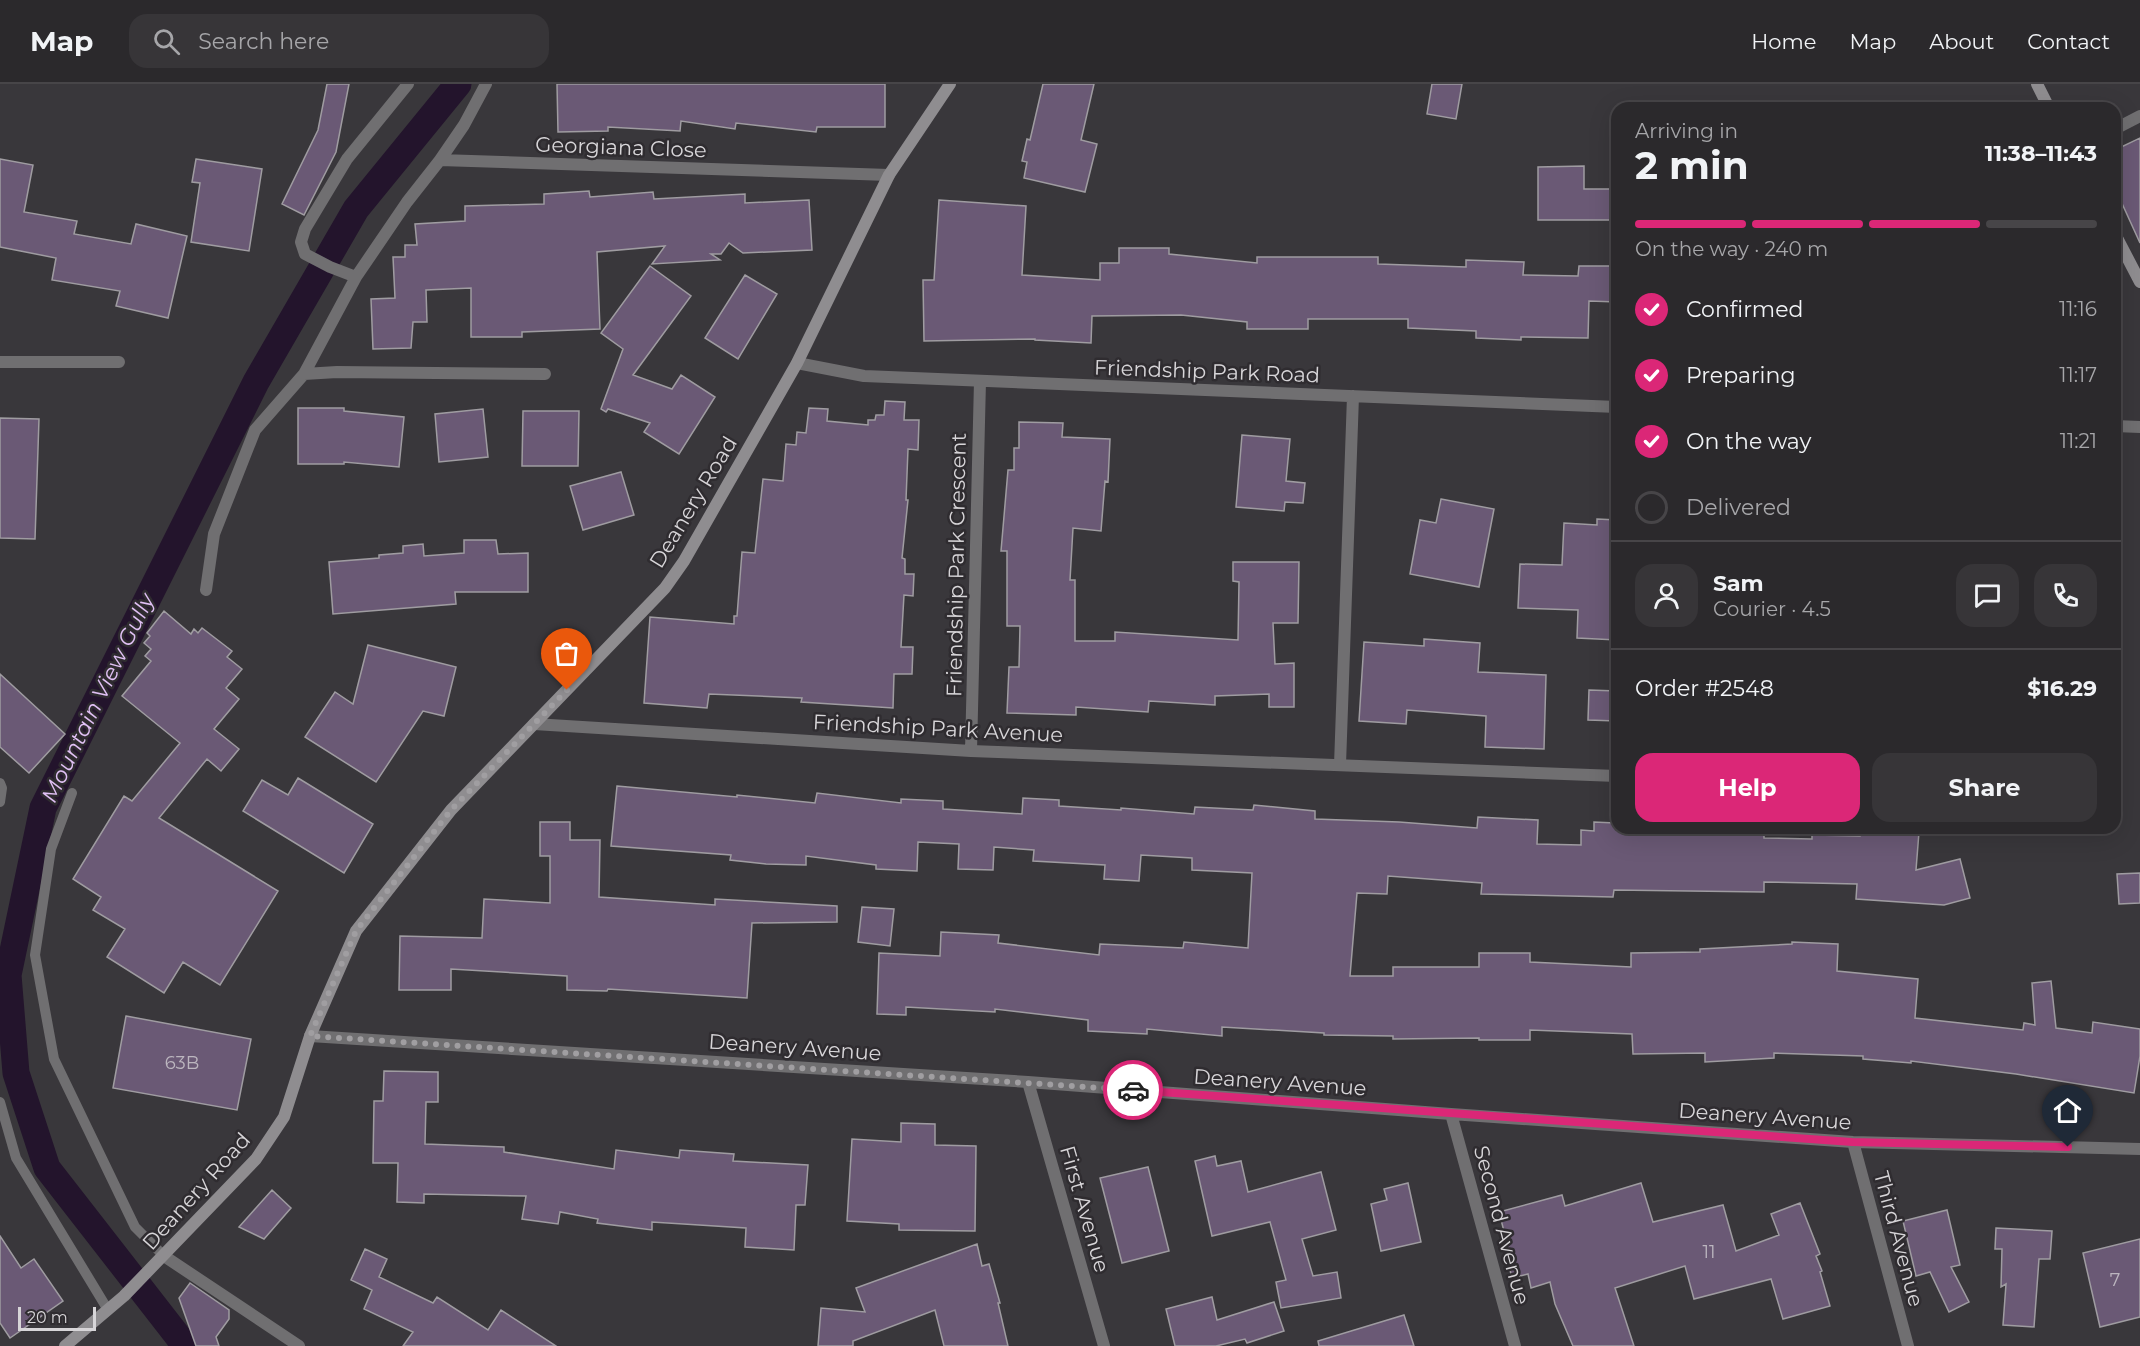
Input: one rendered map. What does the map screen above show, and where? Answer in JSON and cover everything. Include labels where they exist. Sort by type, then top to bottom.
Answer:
[{"type":"street","points":[[356,277],[304,254],[301,242],[305,229],[347,159],[408,84]]},
{"type":"street","points":[[206,590],[214,534],[255,430],[304,374],[356,277],[407,202],[464,125],[486,84]]},
{"type":"street","name":"Deanery Road","points":[[65,1346],[124,1296],[256,1159],[284,1117],[310,1036],[356,931],[451,810],[665,588],[684,561],[797,363],[889,175],[950,84]]},
{"type":"street","points":[[2037,84],[2046,102]]},
{"type":"street","points":[[2121,126],[2140,116]]},
{"type":"street","name":"Georgiana Close","points":[[440,160],[889,175]]},
{"type":"street","points":[[2121,246],[2140,282]]},
{"type":"street","points":[[0,362],[119,362]]},
{"type":"street","name":"Friendship Park Road","points":[[797,363],[864,376],[1611,407]]},
{"type":"street","points":[[304,374],[337,372],[545,374]]},
{"type":"street","name":"Friendship Park Crescent","points":[[971,751],[980,381]]},
{"type":"street","points":[[1340,765],[1353,396]]},
{"type":"street","points":[[2121,426],[2140,427]]},
{"type":"street","name":"Friendship Park Avenue","points":[[534,724],[971,751],[1611,776]]},
{"type":"street","name":"Deanery Avenue","points":[[310,1036],[1028,1082],[1852,1142],[2140,1149]]},
{"type":"street","name":"First Avenue","points":[[1028,1082],[1104,1346]]},
{"type":"street","name":"Second Avenue","points":[[1451,1114],[1515,1346]]},
{"type":"street","name":"Third Avenue","points":[[1852,1142],[1908,1346]]},
{"type":"street","points":[[164,1256],[299,1346]]},
{"type":"lane","points":[[0,783],[2,788],[0,802]]},
{"type":"lane","points":[[72,793],[51,849],[34,955],[54,1059],[135,1227],[164,1256]]},
{"type":"lane","points":[[0,1102],[16,1158],[108,1310]]},
{"type":"building","points":[[327,84],[349,84],[336,152],[304,215],[282,204],[318,130]]},
{"type":"building","points":[[557,84],[885,84],[885,127],[817,127],[816,132],[736,123],[735,129],[681,121],[680,131],[608,127],[608,131],[558,132]]},
{"type":"building","points":[[1043,84],[1094,84],[1081,140],[1097,144],[1085,192],[1024,178],[1027,162],[1022,161],[1027,139],[1030,140]]},
{"type":"building","points":[[1432,84],[1462,84],[1456,119],[1427,114]]},
{"type":"building","points":[[2140,138],[2140,243],[2121,201],[2121,147]]},
{"type":"building","points":[[0,159],[33,165],[24,212],[77,221],[74,234],[131,244],[136,224],[187,236],[168,318],[116,306],[120,291],[52,280],[56,258],[0,247]]},
{"type":"building","points":[[196,159],[262,169],[249,251],[191,242],[200,183],[192,182]]},
{"type":"building","points":[[1584,166],[1584,189],[1611,189],[1611,220],[1538,220],[1538,167]]},
{"type":"building","points":[[589,191],[590,197],[653,192],[654,199],[745,194],[745,203],[809,200],[812,250],[743,253],[729,243],[721,254],[711,254],[720,260],[652,264],[665,246],[597,252],[600,329],[522,332],[522,337],[471,337],[471,288],[426,290],[427,322],[413,322],[411,348],[373,349],[371,299],[395,298],[393,257],[405,257],[405,245],[417,245],[415,224],[465,221],[465,206],[544,204],[544,194]]},
{"type":"building","points":[[939,200],[1026,206],[1022,275],[1100,280],[1100,263],[1119,263],[1119,248],[1169,248],[1169,254],[1257,263],[1257,257],[1378,257],[1378,264],[1466,267],[1466,260],[1524,262],[1523,275],[1578,276],[1579,266],[1611,266],[1611,302],[1589,301],[1588,338],[1521,337],[1521,340],[1476,338],[1476,331],[1408,328],[1408,319],[1308,319],[1308,329],[1247,329],[1247,322],[1181,315],[1092,316],[1091,343],[1035,339],[924,341],[923,280],[934,280]]},
{"type":"building","points":[[650,266],[691,296],[633,375],[672,389],[681,375],[715,397],[679,454],[644,432],[650,423],[608,409],[606,412],[601,409],[623,349],[601,333]]},
{"type":"building","points":[[745,275],[777,294],[738,359],[705,338]]},
{"type":"building","points":[[885,401],[905,402],[904,420],[919,420],[918,450],[908,449],[906,500],[908,500],[902,558],[905,559],[905,574],[914,574],[913,596],[904,595],[901,647],[913,647],[912,674],[894,674],[893,708],[801,702],[802,698],[709,694],[707,708],[644,703],[650,617],[734,624],[734,616],[737,616],[742,552],[755,553],[763,479],[783,481],[786,444],[796,445],[797,432],[806,433],[809,408],[828,409],[827,421],[868,425],[868,420],[875,420],[876,415],[884,415]]},
{"type":"building","points":[[298,408],[344,408],[344,411],[404,417],[399,467],[344,462],[344,464],[298,464]]},
{"type":"building","points":[[483,409],[488,457],[439,462],[435,414]]},
{"type":"building","points":[[523,411],[579,411],[578,466],[522,466]]},
{"type":"building","points":[[0,418],[39,419],[35,539],[0,538]]},
{"type":"building","points":[[1019,422],[1063,423],[1062,437],[1110,439],[1108,482],[1105,481],[1101,531],[1073,528],[1070,580],[1075,580],[1075,641],[1115,641],[1115,632],[1238,640],[1239,582],[1233,581],[1233,562],[1299,562],[1298,623],[1273,623],[1275,664],[1294,663],[1294,707],[1269,707],[1269,694],[1215,696],[1215,705],[1149,701],[1148,712],[1076,707],[1076,715],[1007,713],[1009,667],[1019,667],[1020,626],[1007,626],[1007,551],[1001,551],[1008,470],[1014,470],[1014,448],[1019,448]]},
{"type":"building","points":[[1242,435],[1290,439],[1286,481],[1305,483],[1303,503],[1285,502],[1284,511],[1236,507]]},
{"type":"building","points":[[621,472],[634,515],[583,530],[570,486]]},
{"type":"building","points":[[1441,499],[1494,509],[1479,587],[1410,574],[1420,520],[1436,523]]},
{"type":"building","points":[[1597,519],[1611,520],[1611,640],[1577,638],[1578,610],[1518,608],[1520,564],[1562,565],[1564,523],[1597,525]]},
{"type":"building","points":[[464,540],[496,540],[498,554],[528,553],[528,592],[455,592],[456,604],[333,614],[329,562],[379,558],[379,555],[403,553],[403,546],[423,544],[424,556],[464,553]]},
{"type":"building","points":[[164,611],[191,634],[194,629],[198,633],[202,628],[232,651],[227,657],[242,669],[226,688],[239,699],[214,729],[239,749],[221,771],[207,759],[159,818],[278,891],[220,985],[183,962],[164,993],[107,957],[125,929],[93,910],[101,897],[73,879],[124,796],[132,801],[180,743],[122,696],[151,661],[145,656],[151,649],[144,643],[150,636],[147,633]]},
{"type":"building","points":[[1424,639],[1480,643],[1478,672],[1546,675],[1544,749],[1485,747],[1486,716],[1407,710],[1406,724],[1359,721],[1364,642],[1424,646]]},
{"type":"building","points":[[368,645],[456,667],[444,716],[423,711],[376,782],[305,737],[335,692],[353,704]]},
{"type":"building","points":[[0,674],[65,734],[29,773],[0,747]]},
{"type":"building","points":[[1589,690],[1611,691],[1611,721],[1588,720]]},
{"type":"building","points":[[298,778],[373,824],[344,873],[243,811],[262,780],[288,795]]},
{"type":"building","points":[[617,786],[815,803],[817,793],[901,803],[901,799],[943,801],[943,809],[1022,814],[1023,798],[1059,800],[1059,806],[1194,814],[1195,807],[1253,810],[1254,805],[1315,811],[1315,819],[1477,828],[1478,817],[1538,820],[1537,844],[1581,845],[1581,830],[1594,831],[1594,822],[1611,823],[1611,834],[1764,834],[1764,838],[1812,839],[1812,835],[1919,834],[1916,870],[1960,859],[1970,898],[1944,905],[1856,899],[1857,884],[1764,882],[1764,892],[1614,890],[1613,897],[1481,894],[1482,883],[1388,876],[1387,894],[1357,893],[1350,976],[1393,976],[1393,967],[1479,967],[1479,953],[1530,953],[1530,962],[1631,967],[1631,953],[1700,952],[1700,949],[1792,944],[1792,942],[1838,944],[1837,971],[1918,979],[1915,1018],[2023,1030],[2024,1023],[2035,1025],[2032,983],[2051,981],[2056,1028],[2092,1033],[2093,1022],[2140,1029],[2140,1056],[2134,1093],[2016,1074],[1911,1061],[1911,1063],[1863,1059],[1863,1056],[1774,1053],[1774,1058],[1705,1062],[1705,1053],[1633,1054],[1632,1034],[1530,1030],[1530,1040],[1393,1039],[1393,1036],[1324,1035],[1324,1033],[1222,1027],[1222,1036],[1147,1029],[1147,1034],[1088,1031],[1088,1020],[995,1009],[995,1012],[906,1007],[906,1015],[877,1014],[879,953],[940,956],[941,932],[999,935],[998,943],[1099,955],[1100,944],[1183,948],[1184,942],[1248,948],[1252,873],[1192,870],[1192,858],[1141,855],[1139,881],[1104,879],[1105,865],[1033,861],[1034,850],[994,847],[993,870],[958,869],[959,844],[918,842],[917,871],[876,869],[876,865],[806,856],[806,865],[766,864],[730,860],[731,855],[611,846]]},
{"type":"building","points":[[540,822],[570,822],[570,840],[600,840],[599,897],[715,905],[715,899],[837,906],[837,922],[752,923],[747,998],[608,989],[607,991],[567,990],[567,976],[451,969],[451,990],[399,990],[400,936],[482,938],[484,899],[550,903],[550,856],[540,856]]},
{"type":"building","points":[[2140,873],[2140,903],[2119,904],[2117,874]]},
{"type":"building","points":[[862,907],[894,909],[890,946],[858,942]]},
{"type":"building","points":[[126,1016],[251,1039],[237,1110],[113,1088]]},
{"type":"building","points":[[384,1071],[438,1072],[438,1102],[426,1102],[425,1144],[504,1147],[504,1152],[614,1169],[616,1150],[679,1158],[680,1150],[734,1154],[733,1161],[808,1165],[805,1205],[796,1205],[794,1250],[745,1247],[746,1228],[652,1222],[652,1230],[597,1223],[598,1219],[560,1212],[558,1224],[522,1219],[526,1196],[424,1194],[424,1203],[397,1202],[398,1163],[373,1163],[374,1101],[383,1101]]},
{"type":"building","points":[[901,1123],[935,1124],[935,1145],[976,1146],[975,1231],[899,1230],[899,1224],[847,1221],[852,1139],[901,1142]]},
{"type":"building","points":[[1215,1156],[1217,1166],[1241,1161],[1248,1192],[1321,1172],[1336,1230],[1302,1239],[1313,1276],[1337,1272],[1341,1298],[1281,1308],[1276,1282],[1286,1280],[1270,1222],[1212,1236],[1195,1161]]},
{"type":"building","points":[[1148,1167],[1169,1251],[1122,1263],[1100,1178]]},
{"type":"building","points":[[1408,1183],[1421,1242],[1381,1251],[1371,1204],[1387,1200],[1384,1189]]},
{"type":"building","points":[[1641,1183],[1653,1222],[1723,1205],[1736,1251],[1779,1235],[1771,1214],[1800,1203],[1820,1254],[1816,1256],[1830,1306],[1783,1319],[1771,1279],[1694,1299],[1685,1266],[1615,1288],[1634,1346],[1573,1346],[1555,1304],[1550,1282],[1531,1288],[1528,1274],[1512,1278],[1502,1240],[1506,1239],[1499,1212],[1562,1195],[1565,1206]]},
{"type":"building","points":[[272,1190],[291,1208],[264,1239],[239,1227]]},
{"type":"building","points":[[1947,1210],[1960,1265],[1951,1267],[1969,1302],[1949,1312],[1930,1272],[1916,1276],[1903,1221]]},
{"type":"building","points":[[1996,1228],[2052,1231],[2050,1259],[2039,1259],[2034,1327],[2003,1325],[2006,1284],[2001,1287],[2002,1249],[1995,1249]]},
{"type":"building","points":[[0,1236],[21,1268],[34,1259],[63,1301],[10,1338],[0,1323]]},
{"type":"building","points":[[2140,1239],[2140,1317],[2100,1327],[2083,1253]]},
{"type":"building","points":[[977,1244],[982,1266],[989,1264],[1000,1303],[998,1303],[1008,1346],[944,1346],[935,1310],[853,1341],[853,1346],[818,1346],[821,1308],[865,1312],[856,1288]]},
{"type":"building","points":[[365,1249],[387,1259],[379,1277],[433,1303],[437,1297],[488,1330],[501,1310],[556,1346],[403,1346],[413,1332],[364,1309],[372,1290],[351,1280]]},
{"type":"building","points":[[190,1283],[229,1310],[229,1319],[216,1337],[219,1346],[196,1346],[179,1298]]},
{"type":"building","points":[[1212,1297],[1217,1320],[1274,1302],[1284,1331],[1247,1343],[1245,1339],[1216,1346],[1175,1346],[1166,1309]]},
{"type":"building","points":[[1404,1315],[1414,1346],[1319,1346],[1318,1341]]},
{"type":"waterway","name":"Mountain View Gully","points":[[182,1346],[180,1339],[47,1168],[16,1073],[8,975],[43,808],[256,382],[356,209],[458,84]]},
{"type":"way so far","points":[[567,690],[451,810],[356,931],[310,1036],[1133,1090]]},
{"type":"route","points":[[1133,1090],[1852,1142],[2068,1147]]}]
